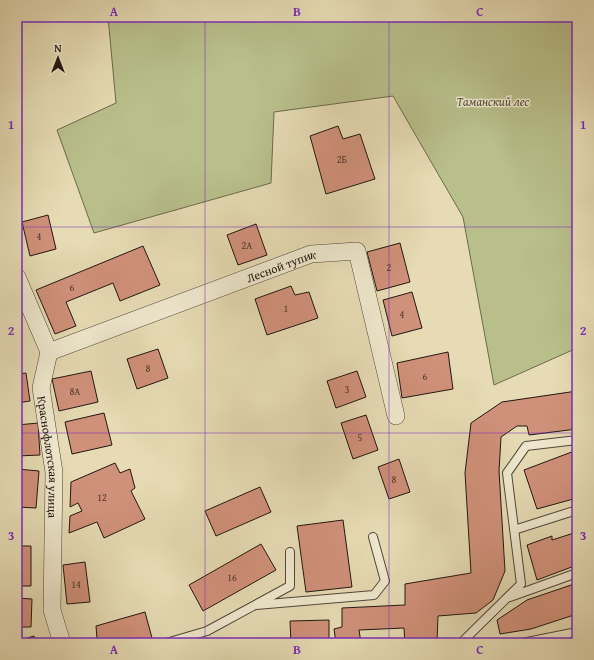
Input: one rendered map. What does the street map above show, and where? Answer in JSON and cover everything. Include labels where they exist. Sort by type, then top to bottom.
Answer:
[{"type":"street","name":"Лесной тупик","points":[[49,352],[311,254],[357,251],[396,416]]},
{"type":"street","points":[[17,277],[49,352]]},
{"type":"street","name":"Краснофлотская улица","points":[[49,352],[41,388],[54,472],[52,610],[62,643]]},
{"type":"lane","points":[[461,643],[521,584],[507,473],[526,446],[577,440]]},
{"type":"lane","points":[[514,530],[577,510]]},
{"type":"lane","points":[[256,605],[374,595],[385,581],[372,537]]},
{"type":"lane","points":[[166,643],[207,631],[290,586],[290,552]]},
{"type":"lane","points":[[507,598],[577,573]]},
{"type":"lane","points":[[522,643],[577,632]]},
{"type":"green space","name":"Таманский лес","points":[[108,17],[577,17],[577,348],[494,385],[463,217],[393,96],[274,112],[271,183],[94,233],[57,130],[116,103]]},
{"type":"building","points":[[338,126],[343,139],[360,134],[375,179],[326,194],[310,136]]},
{"type":"building","points":[[48,215],[56,249],[30,256],[22,222]]},
{"type":"building","points":[[256,224],[267,255],[238,265],[227,235]]},
{"type":"building","points":[[400,243],[410,282],[377,291],[367,252]]},
{"type":"building","points":[[143,246],[160,285],[120,301],[113,283],[66,302],[76,326],[55,334],[36,290]]},
{"type":"building","points":[[291,286],[295,295],[309,292],[318,318],[267,335],[255,299]]},
{"type":"building","points":[[412,292],[422,328],[392,336],[383,300]]},
{"type":"building","points":[[158,349],[168,378],[137,389],[127,359]]},
{"type":"building","points":[[448,352],[453,389],[402,398],[397,363]]},
{"type":"building","points":[[91,371],[98,402],[59,411],[52,379]]},
{"type":"building","points":[[357,371],[366,397],[336,408],[327,381]]},
{"type":"building","points":[[26,373],[30,401],[17,403],[17,374]]},
{"type":"building","points":[[577,391],[577,429],[529,435],[527,426],[517,426],[501,437],[499,471],[505,571],[493,600],[476,613],[438,616],[437,643],[405,643],[404,628],[359,630],[361,643],[336,643],[334,629],[342,627],[342,608],[405,605],[405,584],[471,573],[465,473],[471,423],[502,402]]},
{"type":"building","points":[[104,413],[112,445],[72,454],[65,422]]},
{"type":"building","points":[[366,415],[378,450],[353,459],[341,423]]},
{"type":"building","points":[[38,423],[40,455],[17,456],[17,425]]},
{"type":"building","points":[[577,450],[577,498],[537,509],[524,470]]},
{"type":"building","points":[[399,459],[410,492],[389,499],[378,467]]},
{"type":"building","points":[[115,463],[120,473],[130,469],[135,488],[131,491],[145,519],[104,538],[97,522],[69,533],[70,516],[82,511],[78,503],[70,507],[71,482]]},
{"type":"building","points":[[17,469],[39,471],[36,508],[17,507]]},
{"type":"building","points":[[260,487],[271,512],[216,536],[205,511]]},
{"type":"building","points":[[343,520],[352,587],[306,592],[297,526]]},
{"type":"building","points":[[577,532],[577,565],[537,580],[527,545],[552,536],[552,540]]},
{"type":"building","points":[[261,544],[276,570],[203,611],[189,585]]},
{"type":"building","points":[[17,546],[31,546],[31,586],[17,586]]},
{"type":"building","points":[[85,562],[90,602],[67,604],[63,565]]},
{"type":"building","points":[[577,583],[577,614],[531,629],[500,634],[497,620],[527,600]]},
{"type":"building","points":[[17,598],[32,599],[31,627],[17,627]]},
{"type":"building","points":[[145,612],[152,638],[136,643],[89,643],[97,639],[96,626]]},
{"type":"building","points":[[329,620],[329,643],[291,643],[290,621]]},
{"type":"building","points":[[34,636],[36,643],[17,643],[17,641]]}]
